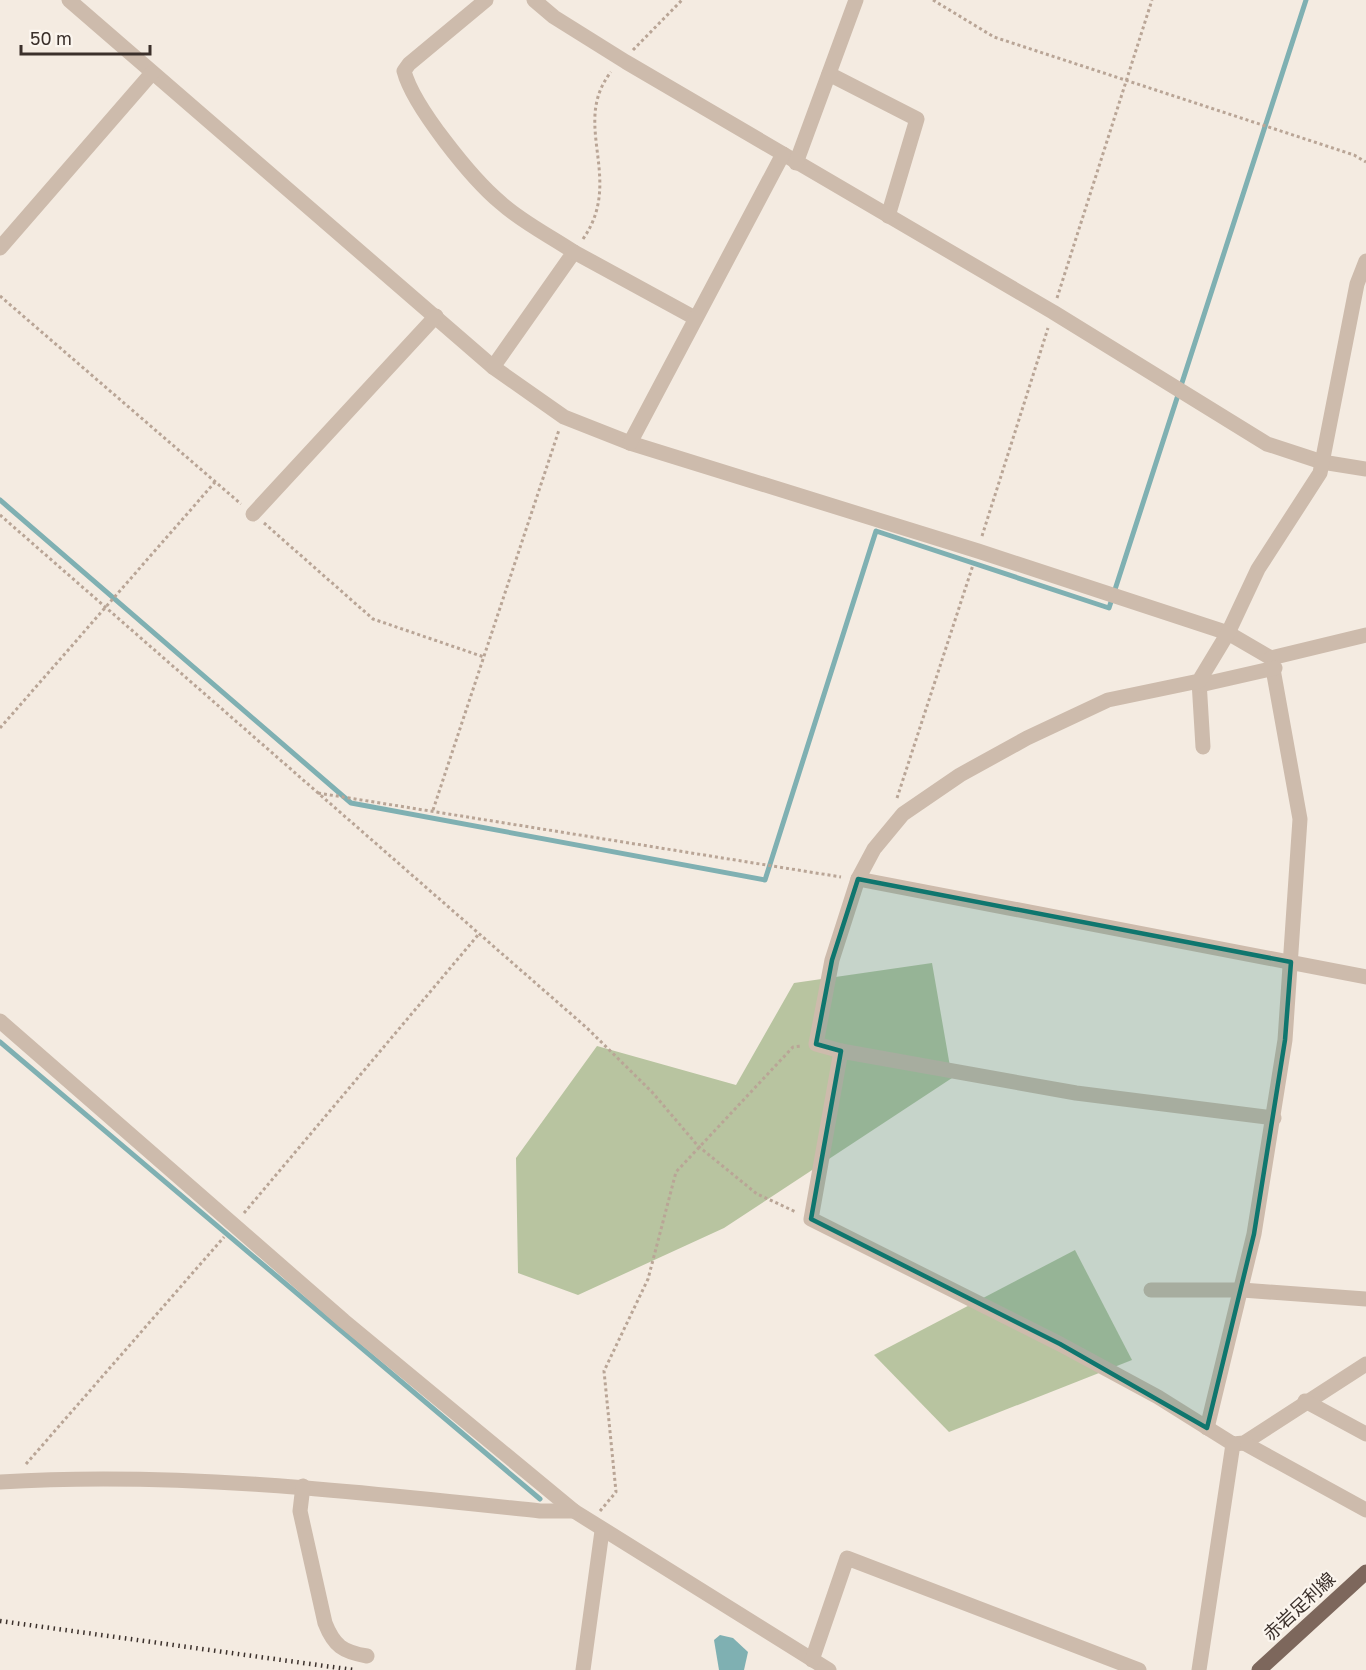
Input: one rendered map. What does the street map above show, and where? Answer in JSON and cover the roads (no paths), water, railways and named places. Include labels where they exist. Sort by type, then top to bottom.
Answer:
[{"type":"main road","name":"赤岩足利線","points":[[1259,1670],[1366,1572]]},
{"type":"street","points":[[69,0],[152,73],[261,163],[493,367],[564,417],[630,443],[978,551],[1228,633],[1273,663],[1300,819],[1285,1040],[1274,1118],[1242,1290],[1208,1428]]},
{"type":"street","points":[[486,0],[409,64],[404,70],[408,86],[456,154],[501,204],[574,252],[695,318]]},
{"type":"street","points":[[534,0],[554,17],[621,59],[1053,312],[1268,444],[1322,462],[1366,469]]},
{"type":"street","points":[[630,443],[695,318],[790,158],[829,74],[856,0]]},
{"type":"street","points":[[0,248],[152,73]]},
{"type":"street","points":[[829,74],[917,119],[888,216]]},
{"type":"street","points":[[493,367],[574,252]]},
{"type":"street","points":[[1203,747],[1199,683],[1228,633],[1258,569],[1320,473],[1357,284],[1366,261]]},
{"type":"street","points":[[253,514],[435,316]]},
{"type":"street","points":[[1274,1118],[1076,1093],[841,1051],[816,1044],[832,960],[858,879],[874,849],[903,814],[960,775],[1026,738],[1108,700],[1199,683],[1366,635]]},
{"type":"street","points":[[858,879],[1366,977]]},
{"type":"street","points":[[0,1021],[344,1321],[574,1511],[829,1670]]},
{"type":"street","points":[[841,1051],[811,1219],[1060,1344],[1158,1397],[1208,1428],[1366,1509]]},
{"type":"street","points":[[1151,1290],[1242,1290],[1366,1299]]},
{"type":"street","points":[[1199,1670],[1238,1443],[1366,1364]]},
{"type":"street","points":[[1305,1401],[1366,1434]]},
{"type":"street","points":[[0,1482],[189,1480],[303,1486],[540,1511],[574,1511]]},
{"type":"street","points":[[303,1486],[300,1511],[325,1623],[331,1639],[341,1650],[368,1656]]},
{"type":"street","points":[[583,1670],[596,1526]]},
{"type":"street","points":[[812,1660],[846,1558],[1139,1670]]},
{"type":"water","points":[[720,1635],[733,1638],[748,1652],[744,1670],[719,1670],[714,1640]]},
{"type":"waterway","points":[[0,500],[351,803],[765,880],[876,531],[1109,608],[1306,0]]},
{"type":"waterway","points":[[0,1042],[540,1499]]},
{"type":"railway","points":[[0,1621],[354,1670]]}]
